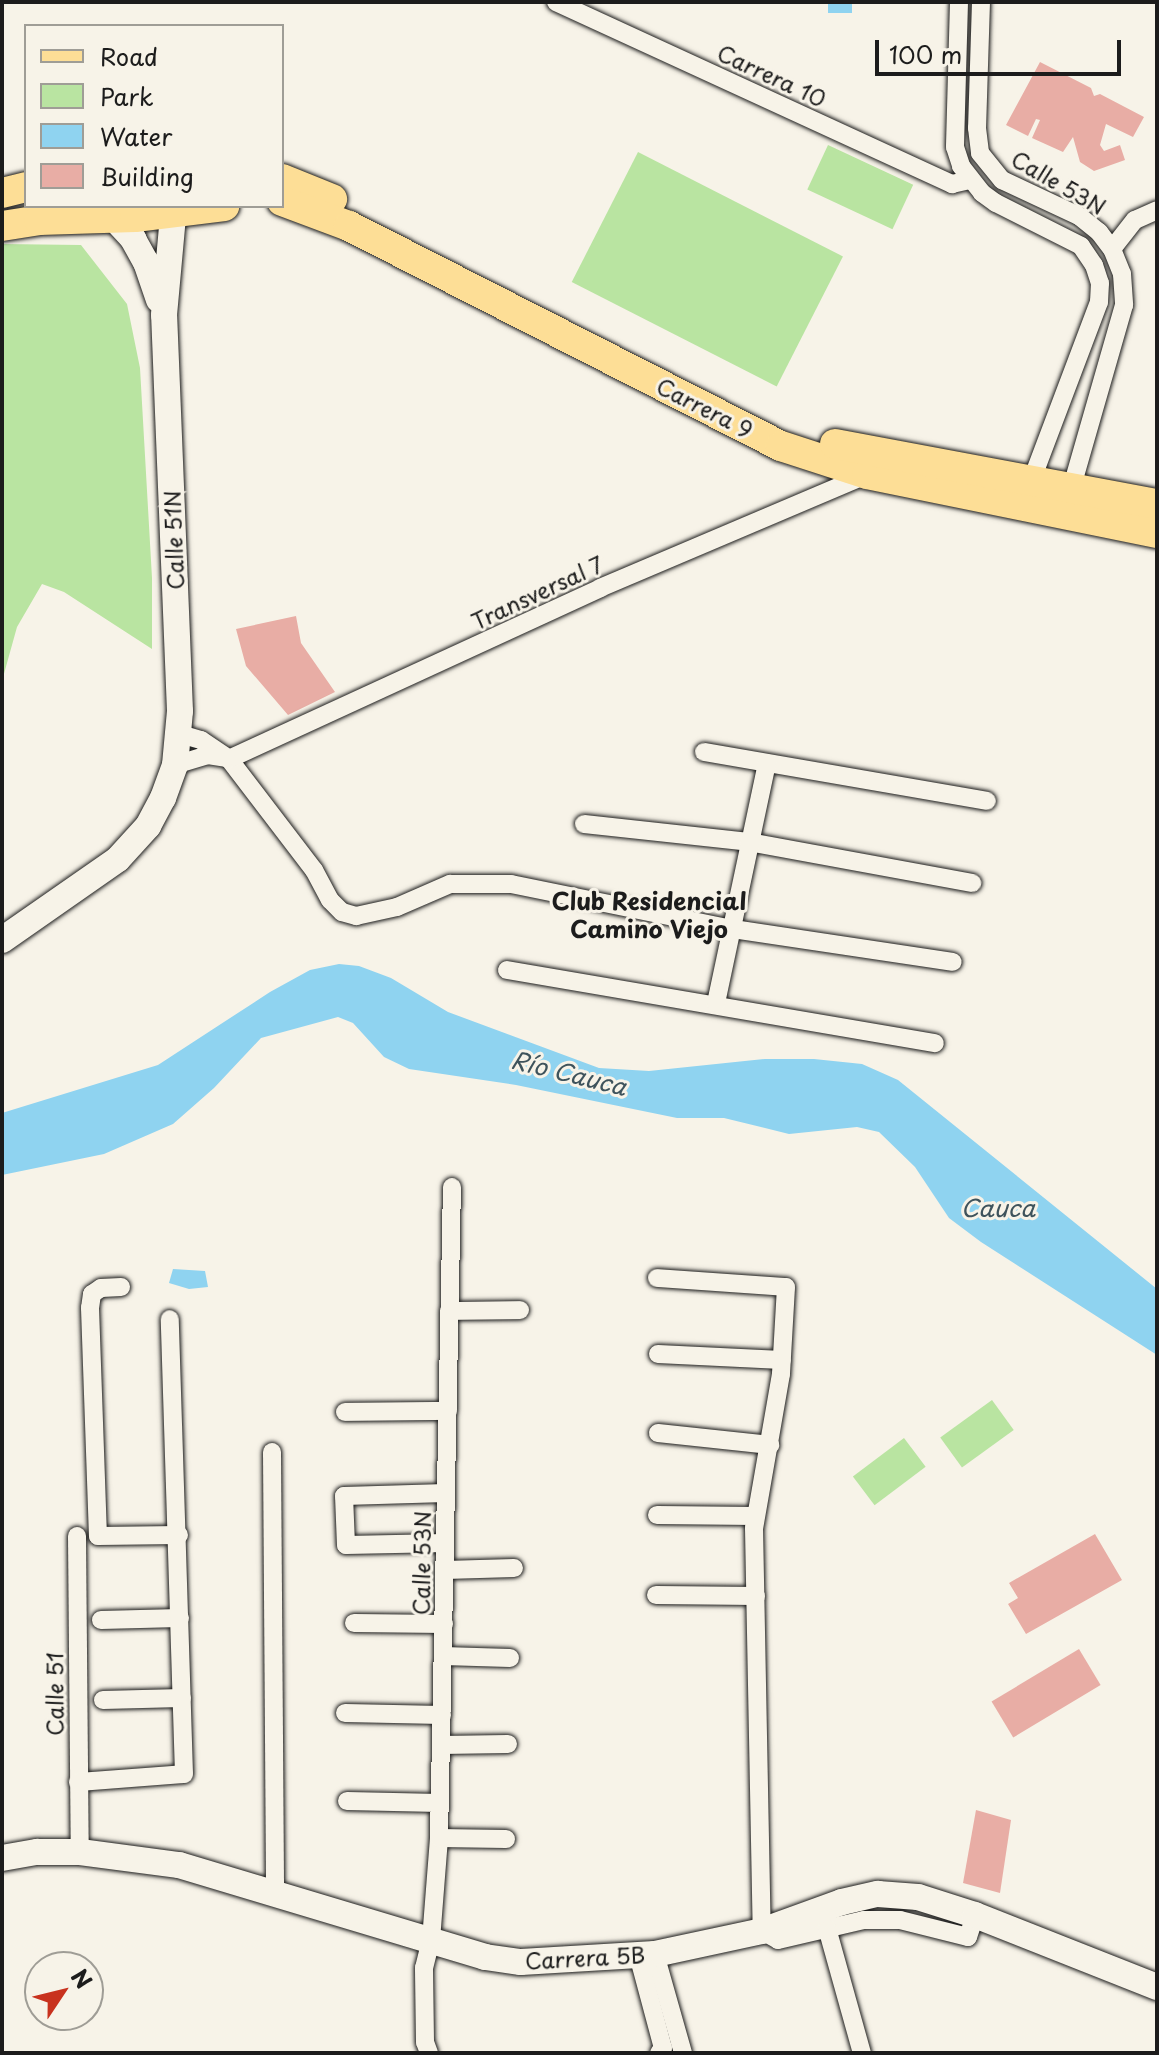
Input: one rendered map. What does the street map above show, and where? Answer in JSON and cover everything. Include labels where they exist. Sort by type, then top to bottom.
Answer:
[{"type":"main road","name":"Carrera 9","points":[[284,180],[349,206],[793,431],[858,451],[1071,490],[1156,527]]},
{"type":"main road","points":[[2,193],[24,188]]},
{"type":"main road","name":"Carrera 9","points":[[284,202],[349,226],[781,446],[867,474],[1156,527]]},
{"type":"main road","points":[[133,239],[173,217],[215,208]]},
{"type":"main road","points":[[2,226],[111,211],[173,217]]},
{"type":"main road","name":"Calle 51N","points":[[111,211],[146,262],[164,315]]},
{"type":"main road","name":"Calle 51N","points":[[2,940],[118,859],[148,826],[175,765],[180,734],[164,315],[173,217]]},
{"type":"main road","name":"Carrera 5B","points":[[2,1858],[37,1852],[80,1852],[179,1865],[485,1957],[521,1962],[647,1955],[762,1931],[842,1902],[878,1894],[918,1897],[975,1915],[1157,1987]]},
{"type":"street","name":"Carrera 10","points":[[556,2],[952,184],[969,180]]},
{"type":"street","points":[[959,2],[955,147],[969,180]]},
{"type":"street","name":"Calle 53N","points":[[981,2],[977,128],[980,153],[1002,180],[1079,216],[1099,232],[1112,249],[1122,274],[1124,305],[1071,490]]},
{"type":"street","name":"Calle 53N","points":[[969,180],[996,203],[1081,246],[1094,265],[1100,283],[1099,302],[1031,482]]},
{"type":"street","points":[[1112,249],[1135,220],[1157,210]]},
{"type":"street","name":"Transversal 7","points":[[229,759],[600,588],[867,474]]},
{"type":"street","points":[[180,734],[201,740],[229,759],[314,870],[330,900],[342,912],[356,916],[397,907],[450,884],[511,884],[733,929],[953,962]]},
{"type":"street","points":[[704,752],[987,801]]},
{"type":"street","points":[[175,765],[208,755],[229,759]]},
{"type":"street","points":[[716,1003],[767,763]]},
{"type":"street","points":[[584,824],[749,842],[972,883]]},
{"type":"street","points":[[507,970],[716,1003],[935,1043]]},
{"type":"street","name":"Calle 53N","points":[[429,2053],[425,2042],[424,1968],[431,1940],[439,1838],[452,1187]]},
{"type":"street","points":[[657,1278],[786,1287],[782,1360],[770,1445],[755,1516],[762,1931],[778,1940],[864,1920],[900,1920],[968,1937],[975,1915]]},
{"type":"street","points":[[121,1287],[101,1288],[92,1294],[90,1308],[98,1536],[179,1535]]},
{"type":"street","points":[[449,1311],[520,1310]]},
{"type":"street","points":[[78,1782],[184,1774],[170,1319]]},
{"type":"street","points":[[658,1354],[782,1360]]},
{"type":"street","points":[[345,1412],[448,1411]]},
{"type":"street","points":[[658,1433],[770,1445]]},
{"type":"street","points":[[272,1452],[275,1893]]},
{"type":"street","points":[[445,1543],[346,1545],[344,1496],[446,1493]]},
{"type":"street","points":[[657,1515],[755,1516]]},
{"type":"street","name":"Calle 51","points":[[77,1536],[80,1852]]},
{"type":"street","points":[[445,1570],[514,1568]]},
{"type":"street","points":[[656,1595],[756,1596]]},
{"type":"street","points":[[101,1620],[180,1618]]},
{"type":"street","points":[[354,1623],[444,1624]]},
{"type":"street","points":[[443,1656],[510,1658]]},
{"type":"street","points":[[103,1700],[182,1698]]},
{"type":"street","points":[[345,1713],[442,1715]]},
{"type":"street","points":[[441,1745],[508,1744]]},
{"type":"street","points":[[347,1801],[440,1803]]},
{"type":"street","points":[[439,1838],[506,1839]]},
{"type":"street","points":[[827,1928],[862,2053]]},
{"type":"street","points":[[647,1955],[663,2048],[659,2053]]},
{"type":"street","points":[[647,1955],[683,2053]]},
{"type":"green space","points":[[828,145],[913,185],[892,229],[807,189]]},
{"type":"green space","points":[[638,152],[843,256],[777,387],[572,282]]},
{"type":"green space","points":[[2,244],[81,245],[127,304],[140,368],[152,578],[152,649],[64,592],[42,584],[17,627],[2,681]]},
{"type":"green space","points":[[992,1400],[1014,1430],[962,1468],[940,1438]]},
{"type":"green space","points":[[904,1438],[926,1467],[875,1505],[853,1477]]},
{"type":"water","points":[[828,2],[852,2],[852,13],[828,13]]},
{"type":"water","name":"Cauca","points":[[339,964],[359,966],[391,978],[448,1012],[599,1068],[649,1071],[765,1059],[814,1059],[862,1064],[898,1080],[1157,1289],[1157,1355],[981,1242],[949,1218],[915,1167],[879,1132],[857,1127],[789,1134],[724,1118],[677,1118],[516,1085],[409,1069],[384,1057],[353,1023],[338,1017],[261,1038],[214,1088],[173,1124],[104,1154],[2,1175],[2,1113],[158,1065],[270,992],[310,970]]},
{"type":"water","points":[[173,1269],[205,1271],[208,1287],[189,1289],[169,1283]]},
{"type":"building","points":[[1040,62],[1091,88],[1094,96],[1100,94],[1144,117],[1133,137],[1106,124],[1100,145],[1104,151],[1120,145],[1125,160],[1094,171],[1080,162],[1073,137],[1063,152],[1032,138],[1040,120],[1036,119],[1028,136],[1006,125]]},
{"type":"building","points":[[296,616],[301,643],[335,692],[288,715],[246,666],[236,629]]},
{"type":"building","points":[[1095,1534],[1122,1580],[1026,1634],[1008,1604],[1018,1598],[1009,1583]]},
{"type":"building","points":[[1079,1649],[1101,1685],[1013,1738],[992,1702]]},
{"type":"building","points":[[976,1810],[1011,1820],[1000,1893],[963,1883]]},
{"type":"district","name":"Club Residencial Camino Viejo","points":[[649,915]]},
{"type":"water label","name":"Río Cauca","points":[[569,1073]]}]
